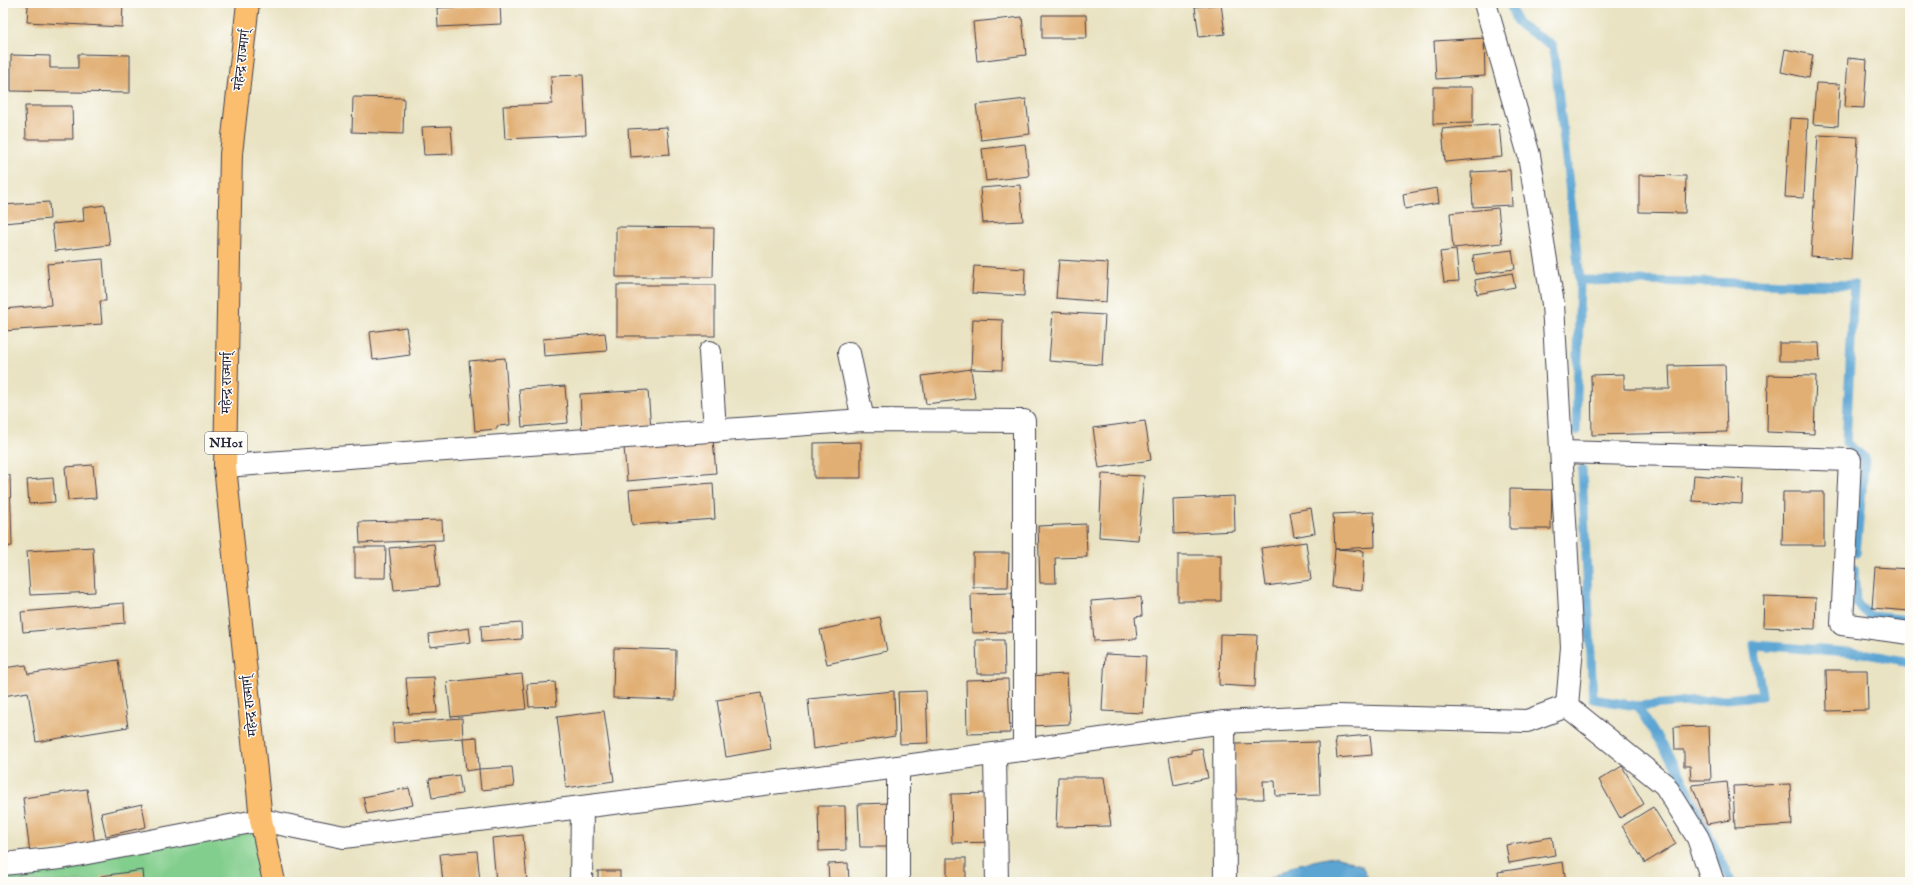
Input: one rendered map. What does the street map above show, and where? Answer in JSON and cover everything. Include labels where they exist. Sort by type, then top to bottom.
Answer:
[{"type":"highway","name":"महेन्द्र राज्मार्ग्","points":[[248,3],[231,154],[225,466],[261,820],[274,882]]},
{"type":"street","points":[[1484,3],[1530,156],[1553,304],[1572,647],[1566,706]]},
{"type":"street","points":[[710,352],[714,431]]},
{"type":"street","points":[[849,353],[863,420]]},
{"type":"street","points":[[225,466],[863,420],[1024,421],[1024,750]]},
{"type":"street","points":[[1562,452],[1850,460],[1842,624],[1910,633]]},
{"type":"street","points":[[3,864],[62,858],[261,820],[344,837],[898,767],[1224,722],[1337,716],[1527,720],[1566,706]]},
{"type":"street","points":[[1566,706],[1666,785],[1698,838],[1713,882]]},
{"type":"street","points":[[1224,722],[1225,882]]},
{"type":"street","points":[[995,754],[997,882]]},
{"type":"street","points":[[898,767],[898,882]]},
{"type":"street","points":[[581,882],[582,808]]},
{"type":"green space","points":[[261,820],[274,882],[3,882],[3,864]]},
{"type":"water","points":[[1337,856],[1362,866],[1370,882],[1267,882],[1269,879],[1294,865]]},
{"type":"building","points":[[15,3],[123,3],[122,27],[27,22],[28,5]]},
{"type":"building","points":[[1221,4],[1225,34],[1199,37],[1195,7]]},
{"type":"building","points":[[500,5],[501,24],[438,27],[437,8]]},
{"type":"building","points":[[1042,15],[1086,15],[1087,38],[1042,38]]},
{"type":"building","points":[[1022,17],[1026,55],[977,61],[973,22]]},
{"type":"building","points":[[1484,38],[1485,76],[1436,79],[1434,41]]},
{"type":"building","points":[[1785,49],[1813,55],[1809,78],[1781,72]]},
{"type":"building","points":[[78,54],[130,55],[130,93],[11,91],[11,55],[50,56],[50,68],[78,68]]},
{"type":"building","points":[[1848,58],[1867,60],[1864,108],[1845,107]]},
{"type":"building","points":[[583,75],[586,135],[505,139],[503,106],[552,104],[551,76]]},
{"type":"building","points":[[1816,83],[1840,84],[1838,126],[1813,124]]},
{"type":"building","points":[[1433,87],[1473,87],[1473,123],[1433,124]]},
{"type":"building","points":[[353,97],[404,98],[403,134],[352,132]]},
{"type":"building","points":[[1026,99],[1030,134],[981,140],[976,105]]},
{"type":"building","points":[[25,106],[72,106],[73,139],[26,139]]},
{"type":"building","points":[[1790,118],[1808,119],[1804,198],[1785,197]]},
{"type":"building","points":[[1499,124],[1502,157],[1445,162],[1442,129]]},
{"type":"building","points":[[451,126],[453,154],[424,155],[422,127]]},
{"type":"building","points":[[667,127],[670,154],[630,157],[628,129]]},
{"type":"building","points":[[1818,135],[1858,137],[1851,259],[1811,256]]},
{"type":"building","points":[[1025,144],[1029,176],[986,181],[982,149]]},
{"type":"building","points":[[1510,170],[1512,205],[1473,207],[1471,172]]},
{"type":"building","points":[[1639,175],[1686,176],[1685,213],[1639,212]]},
{"type":"building","points":[[1020,185],[1023,221],[983,223],[980,188]]},
{"type":"building","points":[[1437,188],[1439,203],[1405,209],[1403,194]]},
{"type":"building","points":[[49,202],[50,219],[3,223],[3,205]]},
{"type":"building","points":[[105,205],[110,245],[55,251],[52,224],[84,221],[83,208]]},
{"type":"building","points":[[1498,208],[1502,243],[1453,248],[1450,213]]},
{"type":"building","points":[[616,227],[714,228],[713,277],[616,277]]},
{"type":"building","points":[[1456,250],[1459,281],[1444,282],[1440,252]]},
{"type":"building","points":[[1512,250],[1515,269],[1475,274],[1473,255]]},
{"type":"building","points":[[103,259],[106,301],[100,301],[102,324],[3,331],[3,309],[51,305],[47,264]]},
{"type":"building","points":[[1059,260],[1108,263],[1106,302],[1056,298]]},
{"type":"building","points":[[974,266],[1025,269],[1024,296],[972,293]]},
{"type":"building","points":[[1512,273],[1515,287],[1477,294],[1475,280]]},
{"type":"building","points":[[617,285],[715,285],[715,336],[617,336]]},
{"type":"building","points":[[1053,312],[1105,315],[1102,365],[1049,361]]},
{"type":"building","points":[[973,319],[1003,320],[1002,370],[971,369]]},
{"type":"building","points":[[406,327],[410,355],[373,360],[370,332]]},
{"type":"building","points":[[605,333],[607,351],[544,356],[543,339]]},
{"type":"building","points":[[1779,343],[1819,343],[1820,361],[1779,361]]},
{"type":"building","points":[[505,358],[510,425],[497,426],[497,429],[475,431],[469,361]]},
{"type":"building","points":[[1725,365],[1727,432],[1592,435],[1591,375],[1624,374],[1624,389],[1670,389],[1669,366]]},
{"type":"building","points":[[971,369],[975,398],[926,404],[922,376]]},
{"type":"building","points":[[1768,375],[1816,376],[1814,434],[1767,432]]},
{"type":"building","points":[[565,386],[568,423],[522,427],[519,389]]},
{"type":"building","points":[[648,390],[651,429],[582,433],[580,394]]},
{"type":"building","points":[[1145,421],[1151,460],[1099,468],[1093,428]]},
{"type":"building","points":[[713,439],[716,473],[627,481],[624,447]]},
{"type":"building","points":[[861,442],[861,478],[814,478],[814,443]]},
{"type":"building","points":[[93,465],[96,498],[68,500],[65,467]]},
{"type":"building","points":[[1102,474],[1144,476],[1138,540],[1099,537]]},
{"type":"building","points":[[3,475],[10,475],[12,546],[3,547]]},
{"type":"building","points":[[1694,475],[1743,479],[1742,504],[1692,501]]},
{"type":"building","points":[[53,478],[55,502],[29,504],[27,480]]},
{"type":"building","points":[[713,483],[715,519],[632,525],[629,490]]},
{"type":"building","points":[[1510,489],[1552,490],[1551,529],[1510,529]]},
{"type":"building","points":[[1783,492],[1824,492],[1824,545],[1782,545]]},
{"type":"building","points":[[1234,496],[1235,531],[1174,534],[1173,499]]},
{"type":"building","points":[[1311,508],[1315,533],[1294,537],[1290,512]]},
{"type":"building","points":[[1374,512],[1375,547],[1335,549],[1333,514]]},
{"type":"building","points":[[442,520],[443,540],[360,543],[359,522]]},
{"type":"building","points":[[1086,524],[1087,557],[1055,558],[1056,583],[1040,583],[1038,526]]},
{"type":"building","points":[[1306,542],[1311,580],[1266,586],[1261,548]]},
{"type":"building","points":[[434,544],[439,586],[394,590],[389,548]]},
{"type":"building","points":[[93,547],[95,592],[30,595],[27,551]]},
{"type":"building","points":[[355,547],[386,547],[385,578],[355,578]]},
{"type":"building","points":[[1335,549],[1364,551],[1362,590],[1332,587]]},
{"type":"building","points":[[973,553],[1009,553],[1008,587],[973,587]]},
{"type":"building","points":[[1178,555],[1221,555],[1221,601],[1178,601]]},
{"type":"building","points":[[1875,567],[1910,569],[1910,611],[1872,608]]},
{"type":"building","points":[[1012,593],[1013,632],[972,633],[971,594]]},
{"type":"building","points":[[1764,596],[1816,598],[1815,629],[1763,627]]},
{"type":"building","points":[[1141,597],[1142,616],[1135,617],[1137,639],[1094,641],[1091,601]]},
{"type":"building","points":[[124,603],[125,623],[23,632],[21,612]]},
{"type":"building","points":[[880,617],[887,651],[827,664],[820,630]]},
{"type":"building","points":[[521,623],[522,639],[482,642],[481,626]]},
{"type":"building","points":[[469,628],[471,642],[430,647],[429,634]]},
{"type":"building","points":[[1220,634],[1257,635],[1255,687],[1219,685]]},
{"type":"building","points":[[976,640],[1004,640],[1005,674],[977,674]]},
{"type":"building","points":[[614,648],[676,650],[675,700],[613,698]]},
{"type":"building","points":[[1105,654],[1146,656],[1143,713],[1102,711]]},
{"type":"building","points":[[118,660],[128,727],[36,742],[28,692],[3,696],[3,668],[26,665],[28,674]]},
{"type":"building","points":[[1826,670],[1867,670],[1868,710],[1827,711]]},
{"type":"building","points":[[522,674],[526,709],[451,717],[447,682]]},
{"type":"building","points":[[1067,674],[1070,724],[1031,726],[1028,676]]},
{"type":"building","points":[[434,677],[437,713],[409,714],[406,678]]},
{"type":"building","points":[[1008,679],[1010,733],[967,734],[966,680]]},
{"type":"building","points":[[555,682],[557,706],[529,707],[527,684]]},
{"type":"building","points":[[894,691],[895,736],[813,749],[808,699]]},
{"type":"building","points":[[926,691],[928,743],[900,744],[898,692]]},
{"type":"building","points":[[761,693],[771,749],[726,757],[717,700]]},
{"type":"building","points":[[604,711],[614,781],[566,788],[557,717]]},
{"type":"building","points":[[462,718],[463,738],[394,743],[393,723]]},
{"type":"building","points":[[1709,726],[1711,780],[1691,780],[1690,766],[1684,766],[1684,750],[1675,750],[1674,727]]},
{"type":"building","points":[[1370,735],[1372,755],[1337,758],[1335,738]]},
{"type":"building","points":[[477,737],[479,769],[466,771],[463,738]]},
{"type":"building","points":[[1318,742],[1320,795],[1276,796],[1275,781],[1263,781],[1264,799],[1236,799],[1235,744]]},
{"type":"building","points":[[1202,748],[1208,778],[1174,785],[1169,757],[1191,753],[1191,750]]},
{"type":"building","points":[[1622,766],[1644,804],[1620,818],[1599,780]]},
{"type":"building","points":[[512,767],[514,787],[481,790],[479,769]]},
{"type":"building","points":[[459,775],[462,794],[432,798],[429,779]]},
{"type":"building","points":[[1058,777],[1104,777],[1111,826],[1056,827]]},
{"type":"building","points":[[1727,781],[1731,820],[1707,824],[1692,785]]},
{"type":"building","points":[[1790,784],[1792,825],[1735,828],[1733,786]]},
{"type":"building","points":[[409,788],[413,805],[367,814],[363,797]]},
{"type":"building","points":[[87,789],[95,844],[30,853],[23,798]]},
{"type":"building","points":[[992,793],[994,842],[952,843],[951,794]]},
{"type":"building","points":[[889,803],[890,847],[860,847],[858,804]]},
{"type":"building","points":[[142,804],[146,827],[106,836],[101,813]]},
{"type":"building","points":[[818,806],[845,806],[846,850],[819,851]]},
{"type":"building","points":[[1653,807],[1676,844],[1645,863],[1622,826]]},
{"type":"building","points":[[523,835],[527,882],[496,882],[492,838]]},
{"type":"building","points":[[1552,837],[1555,855],[1509,863],[1506,845]]},
{"type":"building","points":[[477,851],[480,882],[443,882],[440,854]]},
{"type":"building","points":[[947,858],[966,858],[966,882],[947,882]]},
{"type":"building","points":[[1563,862],[1566,882],[1499,882],[1498,872]]},
{"type":"building","points":[[848,863],[849,882],[829,882],[828,864]]},
{"type":"building","points":[[143,870],[144,882],[101,882],[101,876]]},
{"type":"building","points":[[598,871],[620,871],[620,882],[598,882]]},
{"type":"waterway","points":[[1510,3],[1517,23],[1553,46],[1580,280],[1576,431]]},
{"type":"waterway","points":[[1580,280],[1854,285],[1846,443],[1865,458],[1856,553]]},
{"type":"waterway","points":[[1582,470],[1593,699],[1637,706],[1762,696],[1754,645],[1862,653],[1910,662]]},
{"type":"waterway","points":[[1854,569],[1856,603],[1870,616],[1910,620]]},
{"type":"waterway","points":[[1637,706],[1680,773],[1731,882]]}]
